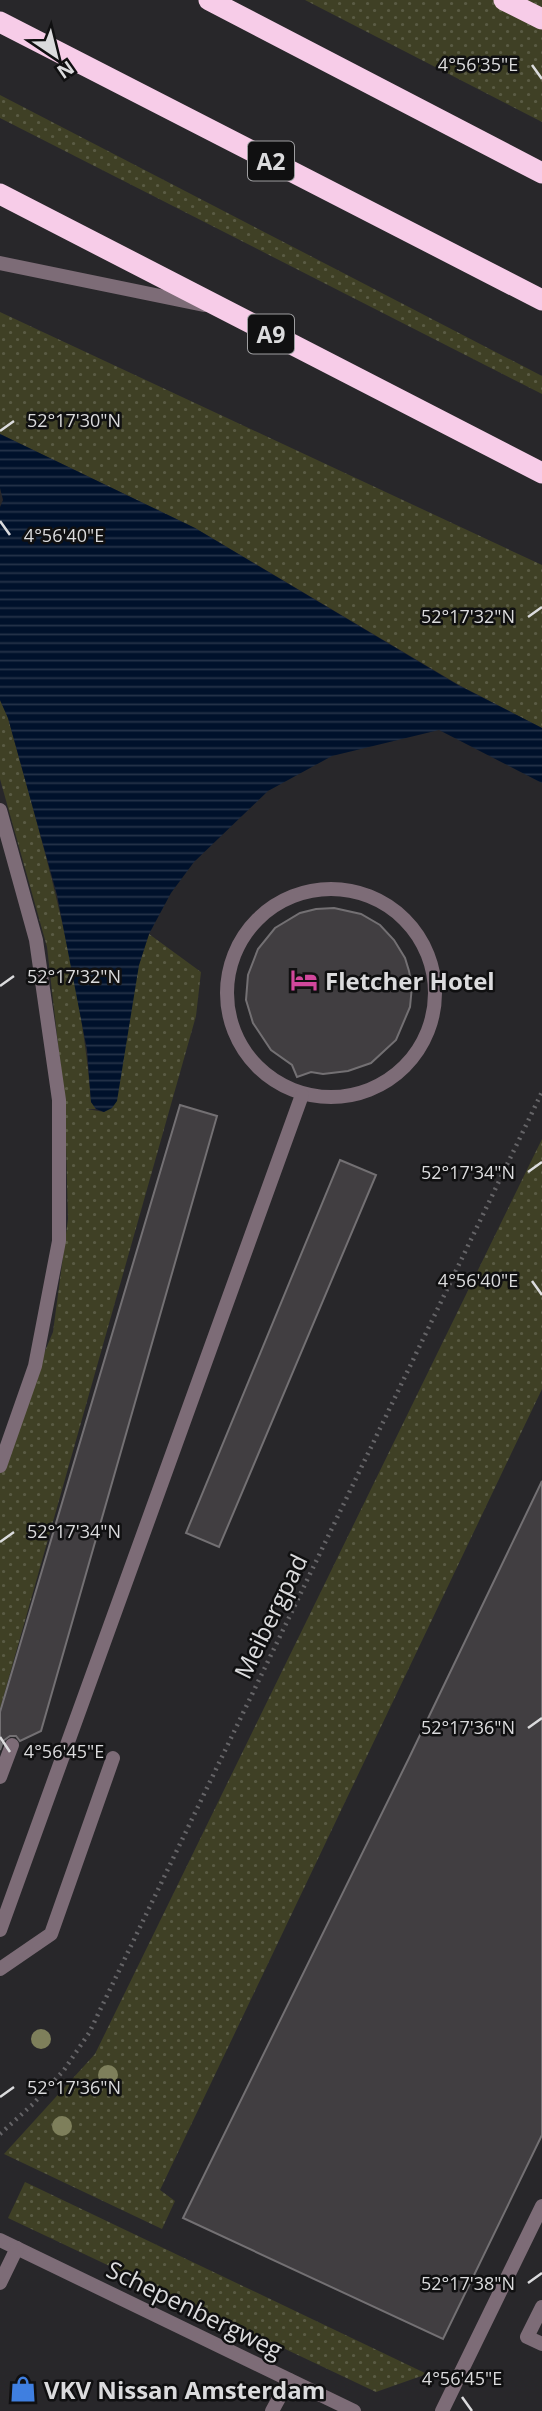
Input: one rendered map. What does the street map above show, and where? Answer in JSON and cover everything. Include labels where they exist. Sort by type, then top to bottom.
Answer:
[{"type":"highway","points":[[209,0],[542,173]]},
{"type":"highway","points":[[504,0],[542,19]]},
{"type":"highway","name":"A2","points":[[0,22],[542,299]]},
{"type":"highway","name":"A9","points":[[0,194],[542,473]]},
{"type":"street","points":[[0,263],[220,308]]},
{"type":"street","points":[[0,810],[36,940],[59,1100],[59,1241],[34,1366],[0,1466]]},
{"type":"street","points":[[323,888],[359,892],[392,908],[418,934],[433,967],[435,1003],[426,1038],[404,1068],[374,1089],[339,1098],[302,1095],[269,1079],[244,1053],[228,1019],[226,983],[236,948],[257,918],[287,897],[323,888]]},
{"type":"street","points":[[0,1930],[302,1095]]},
{"type":"street","points":[[0,1777],[12,1745]]},
{"type":"street","points":[[0,1969],[51,1934],[113,1758]]},
{"type":"street","points":[[442,2411],[542,2206]]},
{"type":"street","name":"Schepenbergweg","points":[[0,2240],[354,2411]]},
{"type":"street","points":[[0,2283],[17,2248]]},
{"type":"street","points":[[542,2307],[527,2337],[542,2344]]},
{"type":"street","points":[[272,2411],[289,2380]]},
{"type":"path","name":"Meibergpad","points":[[0,2134],[33,2104],[64,2070],[89,2033],[542,1092]]},
{"type":"green space","points":[[305,0],[542,0],[542,122]]},
{"type":"green space","points":[[0,95],[542,376],[542,394],[0,118]]},
{"type":"green space","points":[[0,312],[542,565],[542,728],[459,685],[195,528],[0,434]]},
{"type":"green space","points":[[0,700],[8,718],[34,813],[70,956],[91,1102],[96,1109],[87,1109],[104,1112],[149,934],[201,972],[196,1016],[0,1709],[0,1458],[53,1332],[68,1219],[65,1106],[47,947],[0,779]]},
{"type":"green space","points":[[542,1139],[542,1389],[160,2190],[175,2201],[162,2229],[4,2154],[95,2054]]},
{"type":"green space","points":[[25,2182],[427,2374],[376,2392],[8,2218]]},
{"type":"water","points":[[0,434],[195,528],[458,685],[542,728],[542,783],[439,730],[332,756],[268,791],[194,862],[171,893],[149,934],[139,965],[117,1101],[112,1108],[104,1112],[96,1109],[91,1102],[87,1050],[57,895],[8,718],[0,700],[0,507],[3,500],[0,488]]},
{"type":"building","points":[[334,908],[361,914],[380,925],[394,940],[409,971],[412,986],[410,1007],[396,1040],[371,1063],[348,1071],[323,1074],[311,1072],[297,1077],[292,1065],[271,1050],[253,1023],[246,1000],[248,975],[258,949],[275,928],[300,913]]},
{"type":"building","points":[[180,1105],[217,1116],[41,1731],[20,1741],[16,1736],[10,1736],[3,1741],[0,1750],[0,1712]]},
{"type":"building","points":[[340,1160],[376,1175],[219,1547],[186,1533]]},
{"type":"building","points":[[542,1481],[542,2135],[443,2339],[183,2218]]},
{"type":"place","name":"Fletcher Hotel","points":[[304,980]]},
{"type":"place","name":"VKV Nissan Amsterdam","points":[[23,2389]]}]
